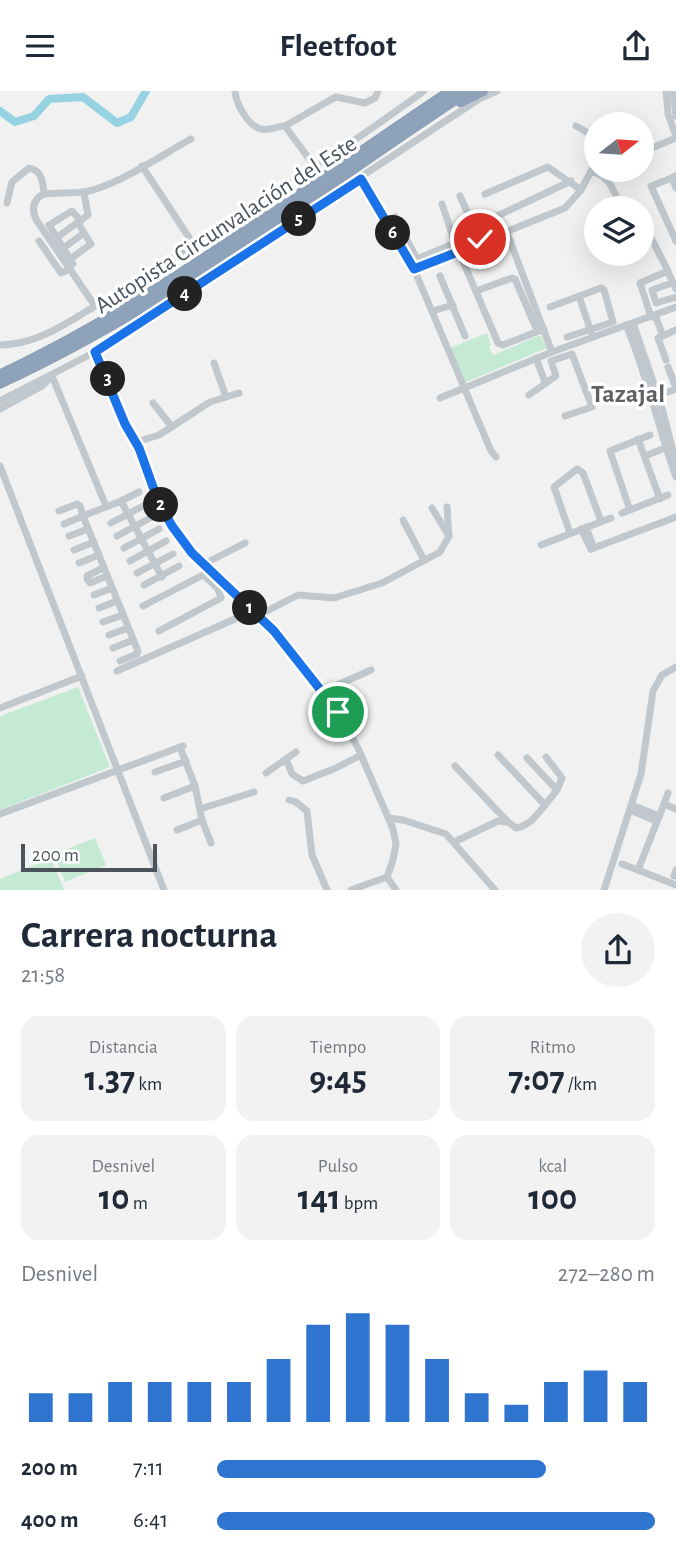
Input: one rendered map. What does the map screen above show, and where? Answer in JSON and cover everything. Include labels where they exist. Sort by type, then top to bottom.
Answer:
[{"type":"highway","points":[[423,115],[440,91]]},
{"type":"highway","name":"Autopista Circunvalación del Este","points":[[0,383],[47,362],[132,316],[423,115],[451,91]]},
{"type":"highway","name":"Autopista Circunvalación del Este","points":[[0,375],[127,308],[423,115],[468,91]]},
{"type":"highway","points":[[423,115],[483,91]]},
{"type":"street","points":[[235,91],[238,103],[257,127],[267,129],[285,125],[336,97],[365,103],[375,98],[378,91]]},
{"type":"street","points":[[0,345],[46,336],[316,167],[425,91]]},
{"type":"street","points":[[0,401],[42,386],[52,376],[95,352],[479,99],[497,91]]},
{"type":"street","points":[[654,147],[676,137],[668,114],[666,91]]},
{"type":"street","points":[[673,91],[676,116]]},
{"type":"street","points":[[285,125],[316,167]]},
{"type":"street","points":[[576,126],[584,131]]},
{"type":"street","points":[[71,264],[34,215],[34,204],[44,194],[84,193],[106,185],[191,139]]},
{"type":"street","points":[[142,166],[194,245]]},
{"type":"street","points":[[485,194],[548,167],[581,190]]},
{"type":"street","points":[[7,203],[12,182],[29,168],[37,171],[42,178],[44,194]]},
{"type":"street","points":[[676,188],[674,177],[651,186],[676,241]]},
{"type":"street","points":[[361,179],[411,257],[416,259],[455,243],[442,204]]},
{"type":"street","points":[[495,217],[571,181]]},
{"type":"street","points":[[414,269],[565,208],[585,182]]},
{"type":"street","points":[[56,238],[89,213],[84,193]]},
{"type":"street","points":[[460,196],[481,243]]},
{"type":"street","points":[[39,241],[61,273],[65,273],[71,264],[91,244],[72,211],[51,223],[50,228],[71,264],[95,306]]},
{"type":"street","points":[[395,217],[463,389],[496,457]]},
{"type":"street","points":[[62,249],[84,233]]},
{"type":"street","points":[[507,233],[540,329]]},
{"type":"street","points":[[654,244],[667,271],[640,283],[663,336]]},
{"type":"street","points":[[459,252],[501,345],[540,329]]},
{"type":"street","points":[[667,272],[676,289]]},
{"type":"street","points":[[440,276],[449,307],[465,336]]},
{"type":"street","points":[[476,291],[515,279],[552,352]]},
{"type":"street","points":[[669,284],[652,291],[656,303],[676,297]]},
{"type":"street","points":[[440,398],[552,352],[613,322],[604,290],[601,288],[550,307]]},
{"type":"street","points":[[579,296],[591,333]]},
{"type":"street","points":[[433,314],[449,307]]},
{"type":"street","points":[[567,337],[629,324],[676,307]]},
{"type":"street","points":[[629,324],[657,396],[666,450],[675,466]]},
{"type":"street","points":[[629,324],[675,466],[676,477]]},
{"type":"street","points":[[657,396],[676,388],[658,338],[676,330]]},
{"type":"street","points":[[95,352],[125,424],[138,445],[157,498],[172,526],[204,564],[221,598],[159,631]]},
{"type":"street","points":[[529,395],[556,376],[551,361],[572,354],[592,407],[565,417]]},
{"type":"street","points":[[540,357],[549,380]]},
{"type":"street","points":[[214,363],[226,397]]},
{"type":"street","points":[[52,376],[106,506]]},
{"type":"street","points":[[138,445],[172,427],[201,406],[239,393]]},
{"type":"street","points":[[0,409],[9,400]]},
{"type":"street","points":[[153,403],[172,427]]},
{"type":"street","points":[[662,428],[676,422]]},
{"type":"street","points":[[638,439],[664,497],[626,512],[610,451],[638,439],[650,435]]},
{"type":"street","points":[[646,458],[666,450]]},
{"type":"street","points":[[0,467],[164,890]]},
{"type":"street","points":[[570,533],[554,487],[573,471],[580,470],[583,473],[601,521]]},
{"type":"street","points":[[64,524],[139,492]]},
{"type":"street","points":[[121,501],[162,577]]},
{"type":"street","points":[[59,511],[79,504],[138,653],[120,661]]},
{"type":"street","points":[[111,523],[145,505]]},
{"type":"street","points":[[117,671],[298,595],[334,598],[382,583],[444,548],[449,537],[447,507]]},
{"type":"street","points":[[432,508],[449,537]]},
{"type":"street","points":[[117,536],[152,517]]},
{"type":"street","points":[[584,528],[591,549],[676,517]]},
{"type":"street","points":[[541,545],[611,518]]},
{"type":"street","points":[[403,520],[424,560]]},
{"type":"street","points":[[69,536],[89,529]]},
{"type":"street","points":[[124,548],[159,529]]},
{"type":"street","points":[[130,561],[166,541]]},
{"type":"street","points":[[74,550],[93,542]]},
{"type":"street","points":[[204,564],[246,543]]},
{"type":"street","points":[[137,573],[173,554]]},
{"type":"street","points":[[79,563],[99,555]]},
{"type":"street","points":[[144,585],[180,566]]},
{"type":"street","points":[[103,568],[87,576],[87,579],[90,583],[107,576]]},
{"type":"street","points":[[207,573],[274,631],[338,712],[389,818],[396,844],[387,877]]},
{"type":"street","points":[[143,606],[207,573]]},
{"type":"street","points":[[94,595],[112,588]]},
{"type":"street","points":[[99,608],[117,601]]},
{"type":"street","points":[[103,622],[123,615]]},
{"type":"street","points":[[109,635],[128,628]]},
{"type":"street","points":[[113,648],[133,640]]},
{"type":"street","points":[[604,890],[642,768],[653,691],[662,675],[676,667]]},
{"type":"street","points":[[322,692],[371,670]]},
{"type":"street","points":[[0,708],[82,676]]},
{"type":"street","points":[[0,814],[180,747],[211,843]]},
{"type":"street","points":[[265,773],[296,752]]},
{"type":"street","points":[[286,759],[292,774],[303,781],[361,755]]},
{"type":"street","points":[[498,755],[545,805]]},
{"type":"street","points":[[455,766],[516,828],[526,825],[557,790],[562,778],[546,757]]},
{"type":"street","points":[[527,758],[557,790]]},
{"type":"street","points":[[155,772],[184,762]]},
{"type":"street","points":[[164,797],[193,787]]},
{"type":"street","points":[[200,809],[254,792]]},
{"type":"street","points":[[638,870],[668,793]]},
{"type":"street","points":[[289,800],[296,801],[307,810],[312,853],[327,890]]},
{"type":"street","points":[[664,804],[676,809]]},
{"type":"street","points":[[631,807],[657,819]]},
{"type":"street","points":[[497,810],[497,821]]},
{"type":"street","points":[[389,818],[440,832],[454,842],[495,890]]},
{"type":"street","points":[[177,830],[202,820]]},
{"type":"street","points":[[454,842],[497,821],[508,822]]},
{"type":"street","points":[[622,864],[676,885]]},
{"type":"street","points":[[351,890],[387,877]]},
{"type":"street","points":[[387,877],[396,890]]},
{"type":"street","points":[[372,881],[375,890]]},
{"type":"green space","points":[[487,333],[493,355],[538,336],[541,336],[547,348],[466,382],[462,380],[450,348]]},
{"type":"green space","points":[[78,687],[110,767],[0,810],[0,716]]},
{"type":"green space","points":[[95,838],[106,865],[65,882],[54,854]]},
{"type":"green space","points":[[51,858],[64,890],[0,890],[0,879]]},
{"type":"waterway","points":[[0,111],[15,122],[34,116],[49,99],[83,97],[117,123],[131,117],[146,91]]},
{"type":"district","name":"Tazajal","points":[[628,394]]},
{"type":"route","points":[[338,712],[274,631],[192,553],[172,526],[157,498],[139,448],[125,424],[95,352],[361,179],[414,269],[481,243],[480,239]]}]
